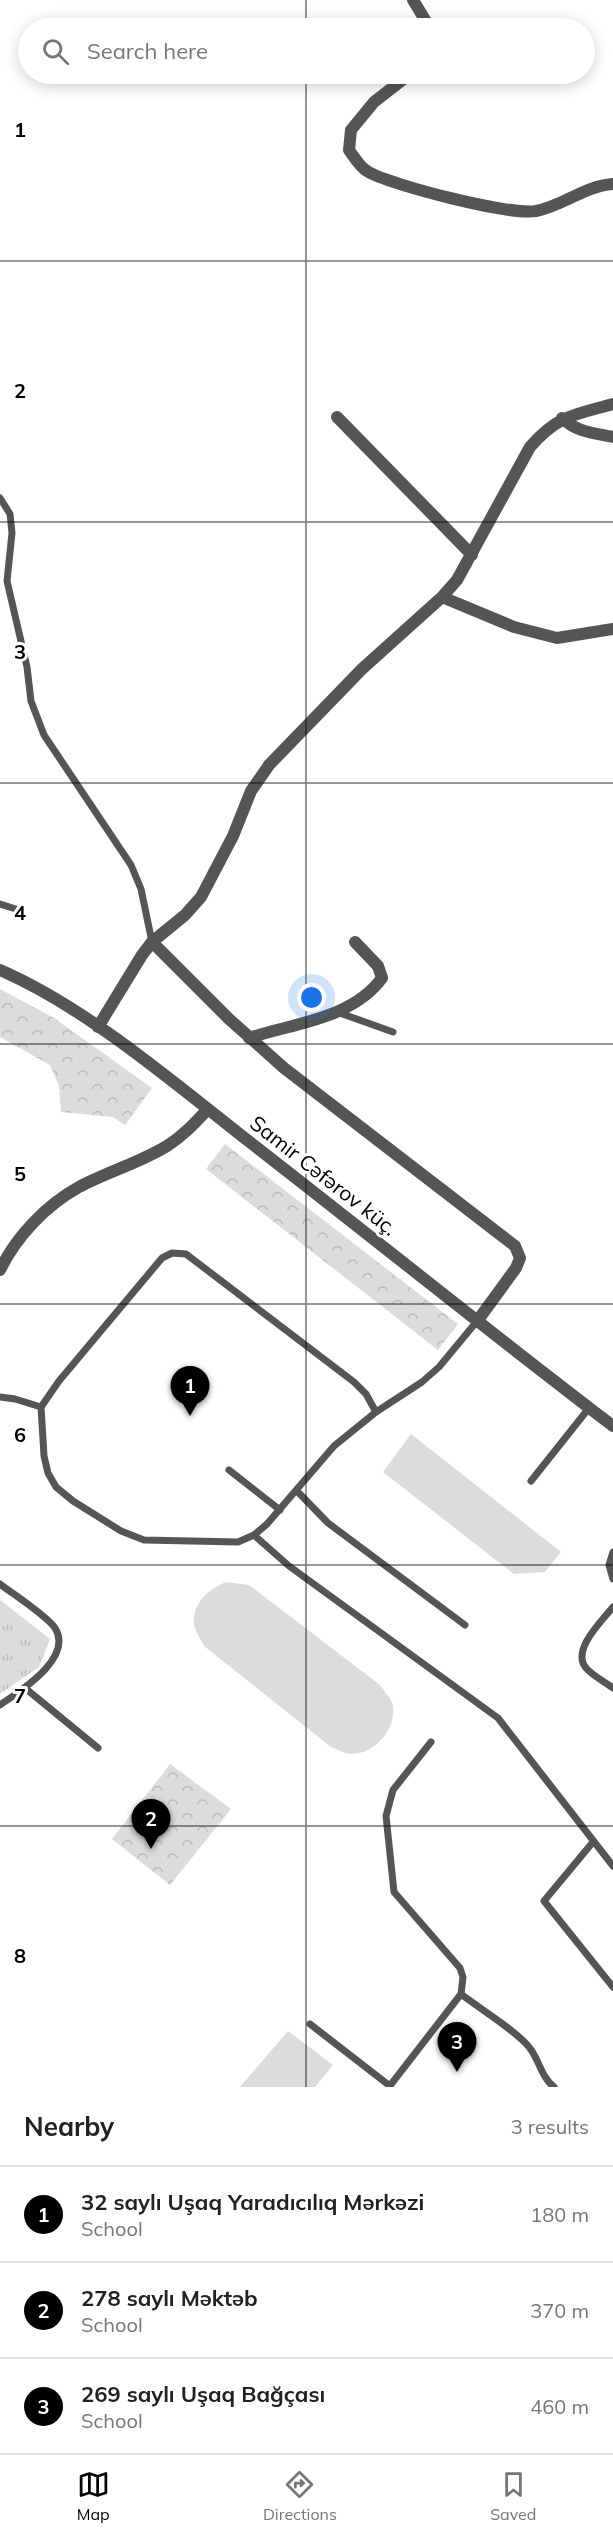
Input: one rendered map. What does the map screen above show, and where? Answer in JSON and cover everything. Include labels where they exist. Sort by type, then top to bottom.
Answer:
[{"type":"street","points":[[413,0],[424,18]]},
{"type":"street","points":[[398,84],[374,102],[351,130],[350,150],[365,171],[418,190],[490,206],[533,212],[597,185],[613,184]]},
{"type":"street","points":[[98,1027],[129,973],[152,942],[185,915],[201,897],[233,836],[251,792],[269,765],[362,669],[442,597],[457,580],[513,474],[530,447],[544,431],[562,418],[613,404]]},
{"type":"street","points":[[338,417],[472,555]]},
{"type":"street","points":[[562,418],[570,426],[581,431],[613,437]]},
{"type":"street","points":[[442,597],[514,627],[557,638],[613,629]]},
{"type":"street","points":[[152,942],[249,1038],[284,1068],[515,1246],[520,1258],[516,1268],[478,1320]]},
{"type":"street","points":[[249,1038],[337,1012],[356,1003],[375,987],[382,978],[378,966],[355,942]]},
{"type":"street","name":"Samir Cəfərov küç.","points":[[0,970],[50,994],[98,1027],[208,1109],[613,1426]]},
{"type":"street","points":[[0,1270],[6,1257],[31,1226],[54,1204],[79,1187],[166,1147],[184,1134],[208,1109]]},
{"type":"lane","points":[[0,498],[10,514],[12,533],[7,581],[27,667],[32,701],[44,735],[131,864],[141,889],[152,942]]},
{"type":"lane","points":[[0,904],[19,910]]},
{"type":"lane","points":[[337,1012],[393,1032]]},
{"type":"lane","points":[[376,1412],[366,1394],[354,1382],[186,1254],[172,1253],[162,1258],[59,1381],[41,1407],[44,1456],[48,1473],[56,1487],[73,1501],[121,1531],[144,1540],[238,1542],[254,1535],[280,1510],[334,1446],[376,1412],[422,1382],[439,1367],[478,1320]]},
{"type":"lane","points":[[0,1397],[41,1407]]},
{"type":"lane","points":[[531,1481],[589,1408]]},
{"type":"lane","points":[[229,1470],[280,1510]]},
{"type":"lane","points":[[297,1491],[315,1512],[336,1529],[465,1625]]},
{"type":"lane","points":[[254,1535],[289,1566],[498,1718],[613,1866]]},
{"type":"lane","points":[[613,1552],[609,1565],[613,1579]]},
{"type":"lane","points":[[0,1584],[54,1626],[60,1645],[54,1658],[37,1677],[0,1705]]},
{"type":"lane","points":[[613,1607],[587,1642],[581,1656],[585,1667],[613,1688]]},
{"type":"lane","points":[[25,1688],[98,1748]]},
{"type":"lane","points":[[310,2024],[389,2086],[461,1994],[463,1977],[460,1968],[394,1892],[386,1816],[393,1790],[431,1742]]},
{"type":"lane","points":[[593,1842],[544,1901],[613,1987]]},
{"type":"lane","points":[[461,1994],[528,2045],[549,2083],[554,2087]]},
{"type":"green space","points":[[0,989],[54,1018],[152,1088],[125,1125],[113,1117],[61,1112],[59,1086],[50,1065],[0,1037]]},
{"type":"green space","points":[[225,1144],[458,1324],[438,1350],[206,1169]]},
{"type":"green space","points":[[411,1434],[561,1552],[545,1572],[514,1574],[383,1472]]},
{"type":"green space","points":[[226,1582],[249,1585],[380,1685],[393,1706],[391,1723],[382,1739],[367,1750],[358,1753],[349,1754],[331,1747],[204,1646],[194,1624],[196,1610],[208,1593]]},
{"type":"green space","points":[[0,1600],[50,1639],[39,1667],[0,1694]]},
{"type":"green space","points":[[170,1764],[231,1809],[170,1885],[112,1839]]},
{"type":"green space","points":[[288,2031],[333,2065],[315,2087],[240,2087]]},
{"type":"place","name":"32 saylı Uşaq Yaradıcılıq Mərkəzi","points":[[190,1416]]},
{"type":"place","name":"278 saylı Məktəb","points":[[151,1849]]},
{"type":"place","name":"269 saylı Uşaq Bağçası","points":[[457,2072]]}]
